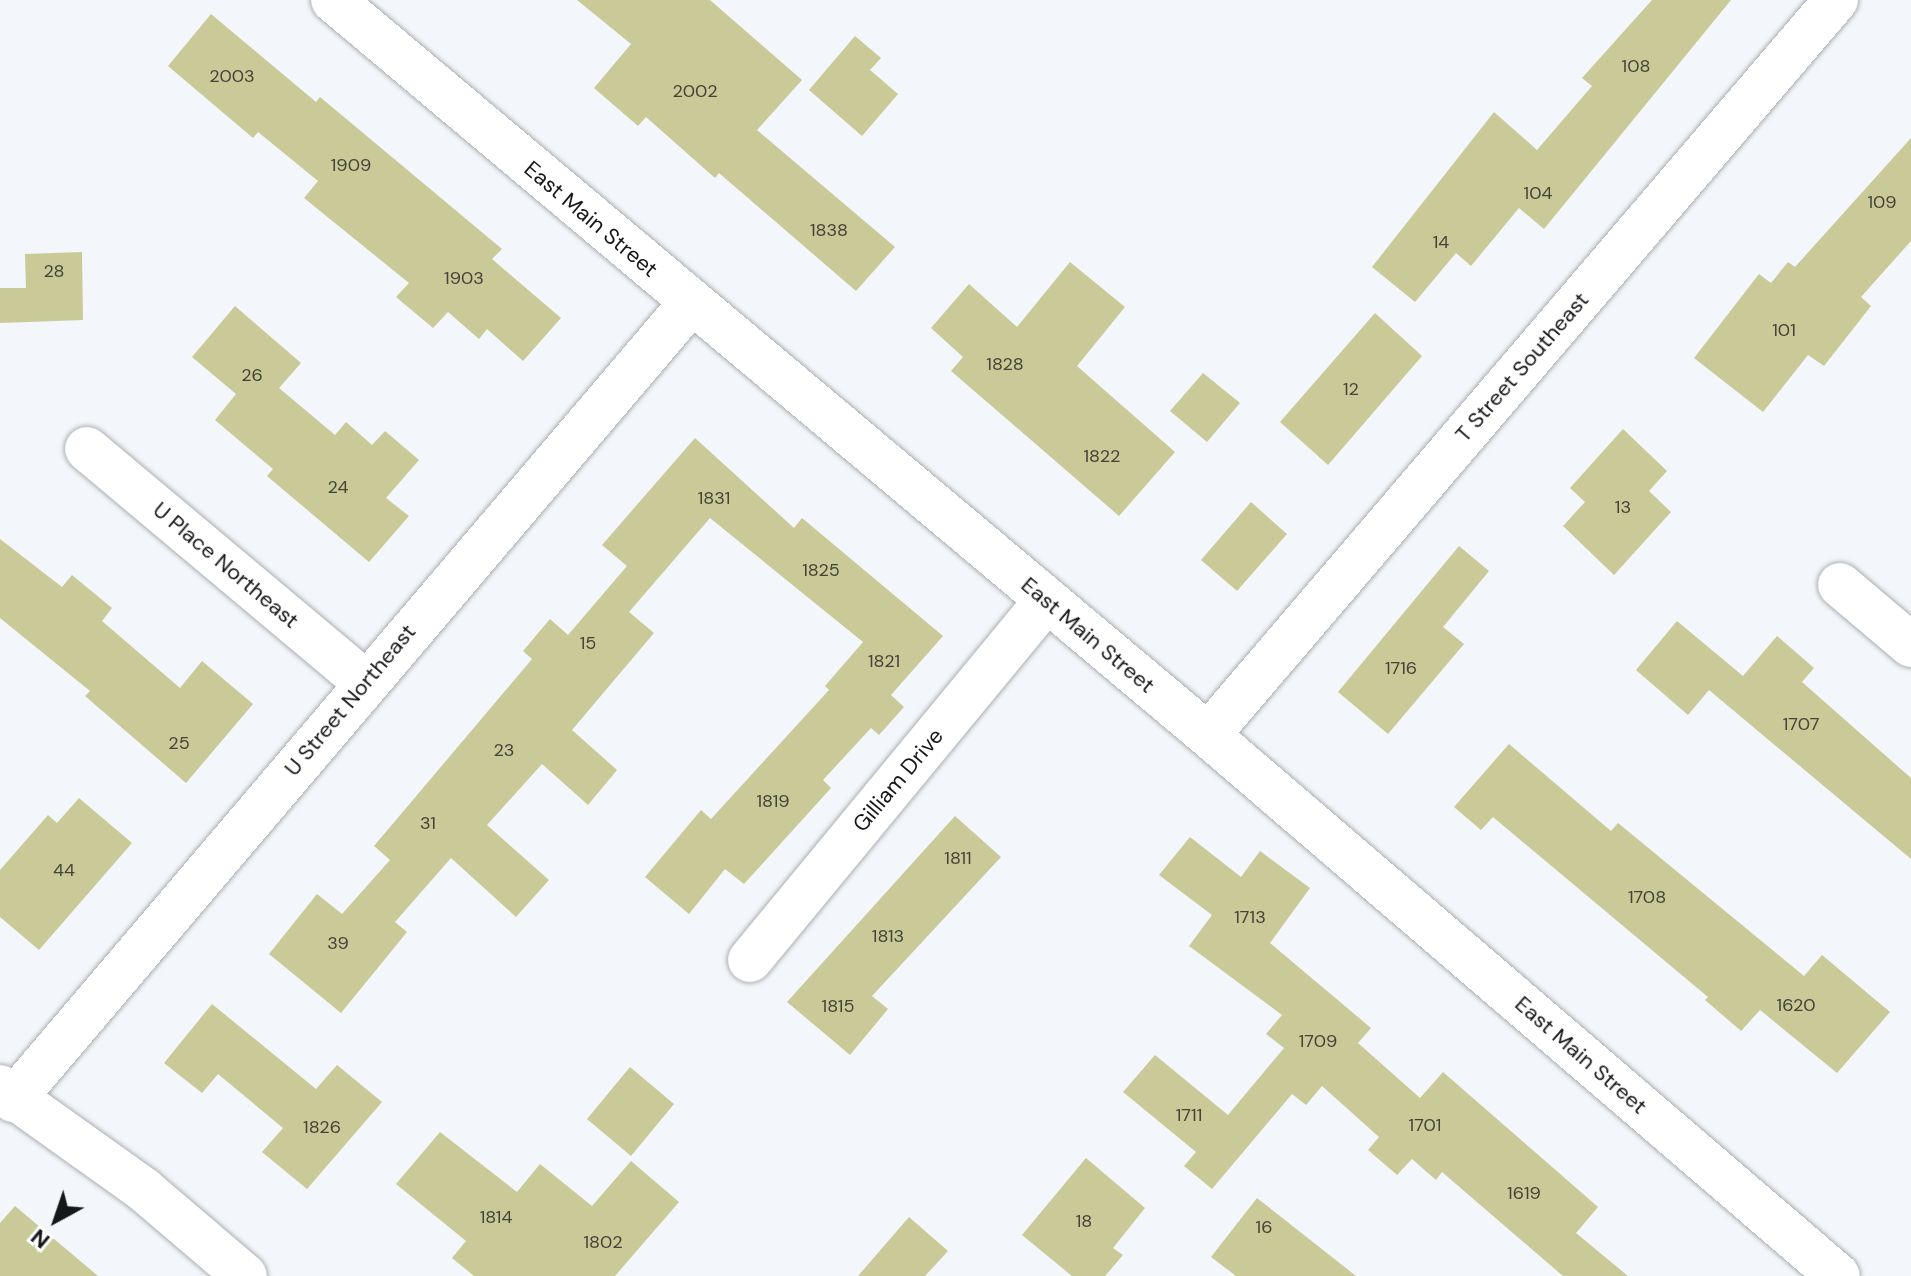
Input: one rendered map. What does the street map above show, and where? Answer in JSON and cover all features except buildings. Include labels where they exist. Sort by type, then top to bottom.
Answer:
[{"type":"street","name":"East Main Street","points":[[333,0],[690,304],[1208,735],[1838,1276]]},
{"type":"street","name":"T Street Southeast","points":[[1208,735],[1836,0]]},
{"type":"street","name":"U Street Northeast","points":[[7,1094],[690,304]]},
{"type":"street","name":"U Place Northeast","points":[[87,449],[365,682]]},
{"type":"street","points":[[1840,585],[1911,645]]},
{"type":"street","name":"Gilliam Drive","points":[[750,960],[1047,600]]},
{"type":"street","points":[[7,1094],[143,1189],[245,1276]]}]
